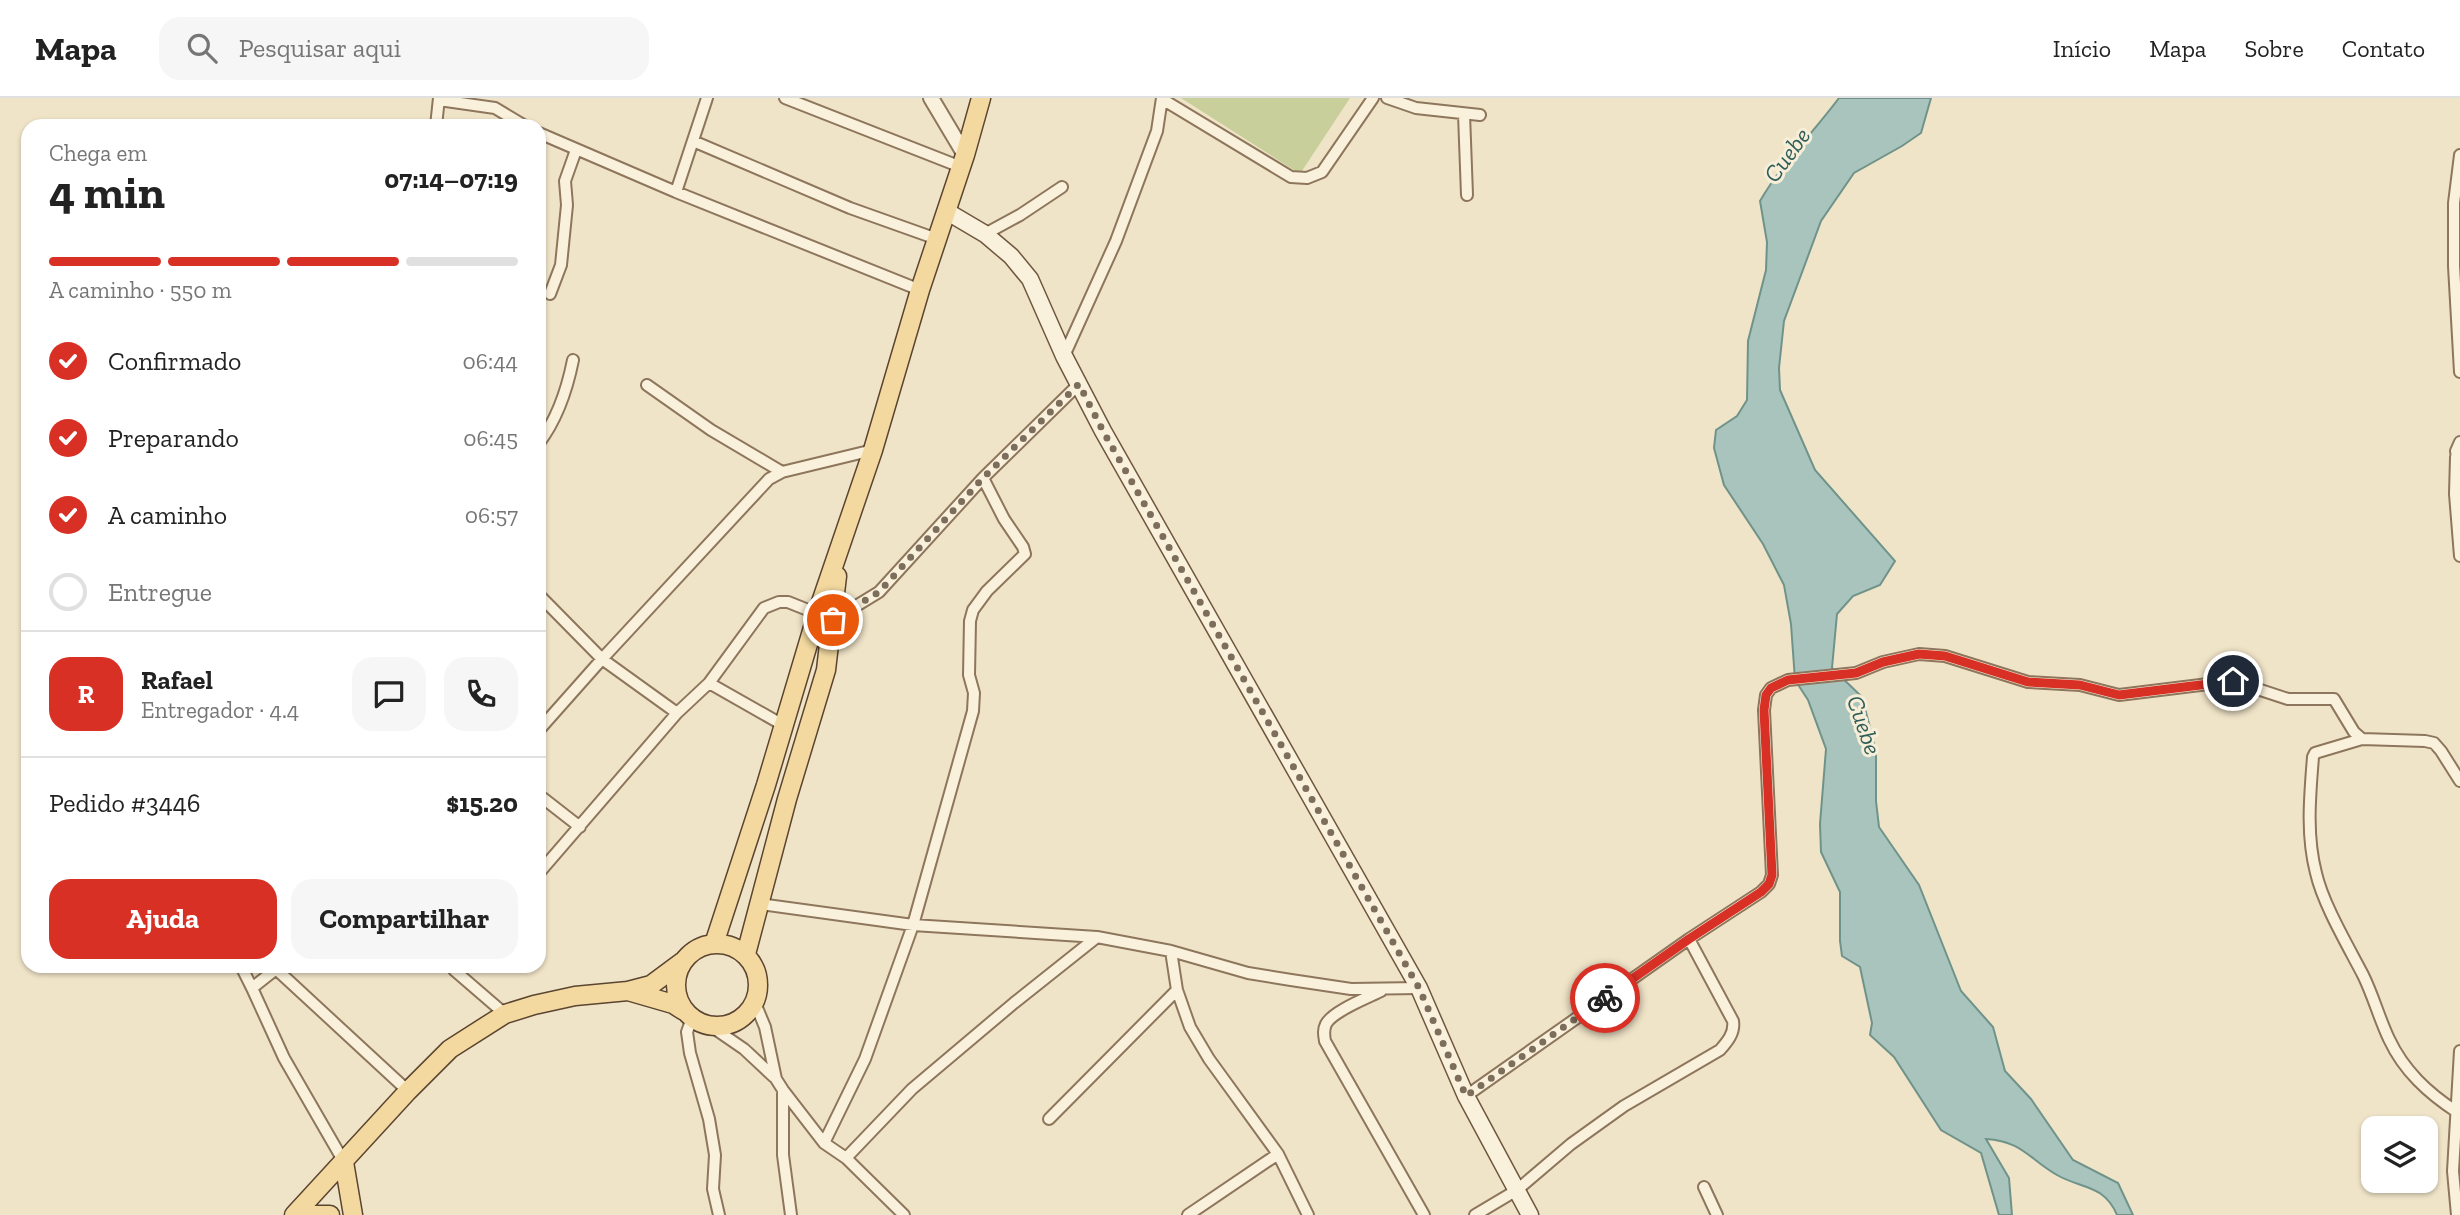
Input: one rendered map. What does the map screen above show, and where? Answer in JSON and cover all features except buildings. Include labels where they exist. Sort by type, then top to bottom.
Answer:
[{"type":"main road","points":[[714,944],[783,725],[825,617],[839,551],[873,450],[981,98]]},
{"type":"main road","points":[[946,211],[985,234],[1011,256],[1030,279],[1064,356],[1103,431],[1419,988],[1466,1096],[1530,1215]]},
{"type":"main road","points":[[746,954],[787,799],[826,670],[825,617]]},
{"type":"main road","points":[[294,1215],[450,1049],[505,1014],[575,996],[628,991],[651,985],[691,953],[714,944],[736,948],[746,954],[759,977],[759,990],[748,1014],[725,1026],[712,1027],[673,1004],[628,991]]},
{"type":"main road","points":[[682,962],[676,978],[677,995],[688,1014]]},
{"type":"main road","points":[[344,1162],[353,1215]]},
{"type":"main road","points":[[304,1215],[330,1215]]},
{"type":"street","points":[[676,191],[707,98]]},
{"type":"street","points":[[785,98],[963,161]]},
{"type":"street","points":[[931,98],[963,161]]},
{"type":"street","points":[[1064,356],[1116,241],[1157,131],[1162,98],[1292,177],[1307,178],[1322,172],[1373,98]]},
{"type":"street","points":[[1387,98],[1416,108],[1480,115]]},
{"type":"street","points":[[437,119],[439,99],[495,108],[513,119]]},
{"type":"street","points":[[1464,114],[1467,195]]},
{"type":"street","points":[[546,136],[920,290]]},
{"type":"street","points":[[693,141],[850,208],[937,239]]},
{"type":"street","points":[[550,295],[562,265],[567,205],[565,181],[576,150]]},
{"type":"street","points":[[2460,155],[2454,203],[2454,266],[2460,372]]},
{"type":"street","points":[[985,234],[1062,187]]},
{"type":"street","points":[[546,432],[568,389],[573,360]]},
{"type":"street","points":[[546,865],[677,713],[709,683],[764,608],[779,602],[788,603],[825,617],[879,592],[983,478],[1079,384]]},
{"type":"street","points":[[647,385],[711,430],[782,472]]},
{"type":"street","points":[[2460,442],[2460,556]]},
{"type":"street","points":[[546,722],[769,479],[782,472],[873,450]]},
{"type":"street","points":[[824,1143],[864,1059],[913,925],[974,711],[974,693],[969,675],[970,621],[973,610],[1025,554],[983,478]]},
{"type":"street","points":[[546,602],[602,659],[677,713]]},
{"type":"street","points":[[1466,1096],[1769,884],[1772,875],[1764,710],[1766,695],[1771,688],[1788,680],[1856,673],[1883,662],[1919,654],[1945,656],[2028,682],[2080,685],[2119,695],[2233,681],[2288,699],[2334,699],[2361,739]]},
{"type":"street","points":[[709,683],[783,725]]},
{"type":"street","points":[[2457,1112],[2432,1096],[2417,1081],[2390,1041],[2365,978],[2344,940],[2316,876],[2311,849],[2309,808],[2315,753],[2361,739],[2434,743],[2460,781]]},
{"type":"street","points":[[546,800],[580,827]]},
{"type":"street","points":[[760,904],[913,925],[1097,937],[1171,951],[1280,978],[1351,989],[1419,988]]},
{"type":"street","points":[[846,1158],[912,1088],[1097,937]]},
{"type":"street","points":[[1475,1215],[1517,1191],[1571,1144],[1624,1106],[1720,1050],[1728,1041],[1733,1030],[1733,1021],[1689,939]]},
{"type":"street","points":[[1171,951],[1177,990],[1190,1027],[1209,1059],[1278,1154],[1308,1215]]},
{"type":"street","points":[[245,973],[284,1058],[344,1162]]},
{"type":"street","points":[[252,988],[270,973]]},
{"type":"street","points":[[283,973],[408,1091]]},
{"type":"street","points":[[460,973],[505,1014]]},
{"type":"street","points":[[1384,989],[1327,1022],[1324,1030],[1325,1041],[1424,1215]]},
{"type":"street","points":[[1049,1119],[1177,990]]},
{"type":"street","points":[[755,1003],[765,1027],[776,1079]]},
{"type":"street","points":[[688,1014],[690,1053],[709,1119],[715,1155],[713,1189],[719,1215]]},
{"type":"street","points":[[712,1027],[744,1049],[776,1079],[824,1143],[846,1158],[904,1215]]},
{"type":"street","points":[[2457,1215],[2453,1171],[2460,1051]]},
{"type":"street","points":[[783,1090],[783,1155],[790,1215]]},
{"type":"street","points":[[1188,1215],[1278,1154]]},
{"type":"street","points":[[1704,1187],[1717,1215]]},
{"type":"green space","points":[[1181,98],[1350,98],[1300,174]]},
{"type":"water","name":"Cuebe","points":[[1839,98],[1931,98],[1921,133],[1854,173],[1821,221],[1784,321],[1779,368],[1780,390],[1815,470],[1895,561],[1880,585],[1853,596],[1837,614],[1832,668],[1862,697],[1876,751],[1879,827],[1919,885],[1961,991],[1993,1027],[2005,1071],[2031,1099],[2073,1160],[2118,1183],[2133,1215],[2117,1215],[2112,1205],[2099,1192],[2057,1175],[2017,1147],[1986,1139],[2009,1178],[2012,1215],[1999,1215],[1981,1153],[1941,1130],[1894,1057],[1870,1035],[1872,1023],[1860,967],[1842,956],[1840,892],[1821,852],[1820,824],[1826,749],[1808,700],[1795,680],[1791,624],[1784,585],[1763,544],[1724,485],[1714,448],[1716,430],[1737,416],[1747,400],[1748,341],[1766,270],[1767,242],[1760,201],[1788,161]]},
{"type":"way so far","points":[[833,620],[879,592],[983,478],[1079,384],[1103,431],[1419,988],[1466,1096],[1605,998]]},
{"type":"route","points":[[1605,998],[1769,884],[1772,875],[1764,710],[1766,695],[1771,688],[1788,680],[1856,673],[1883,662],[1919,654],[1945,656],[1973,667],[2028,682],[2080,685],[2119,695],[2233,681]]}]
